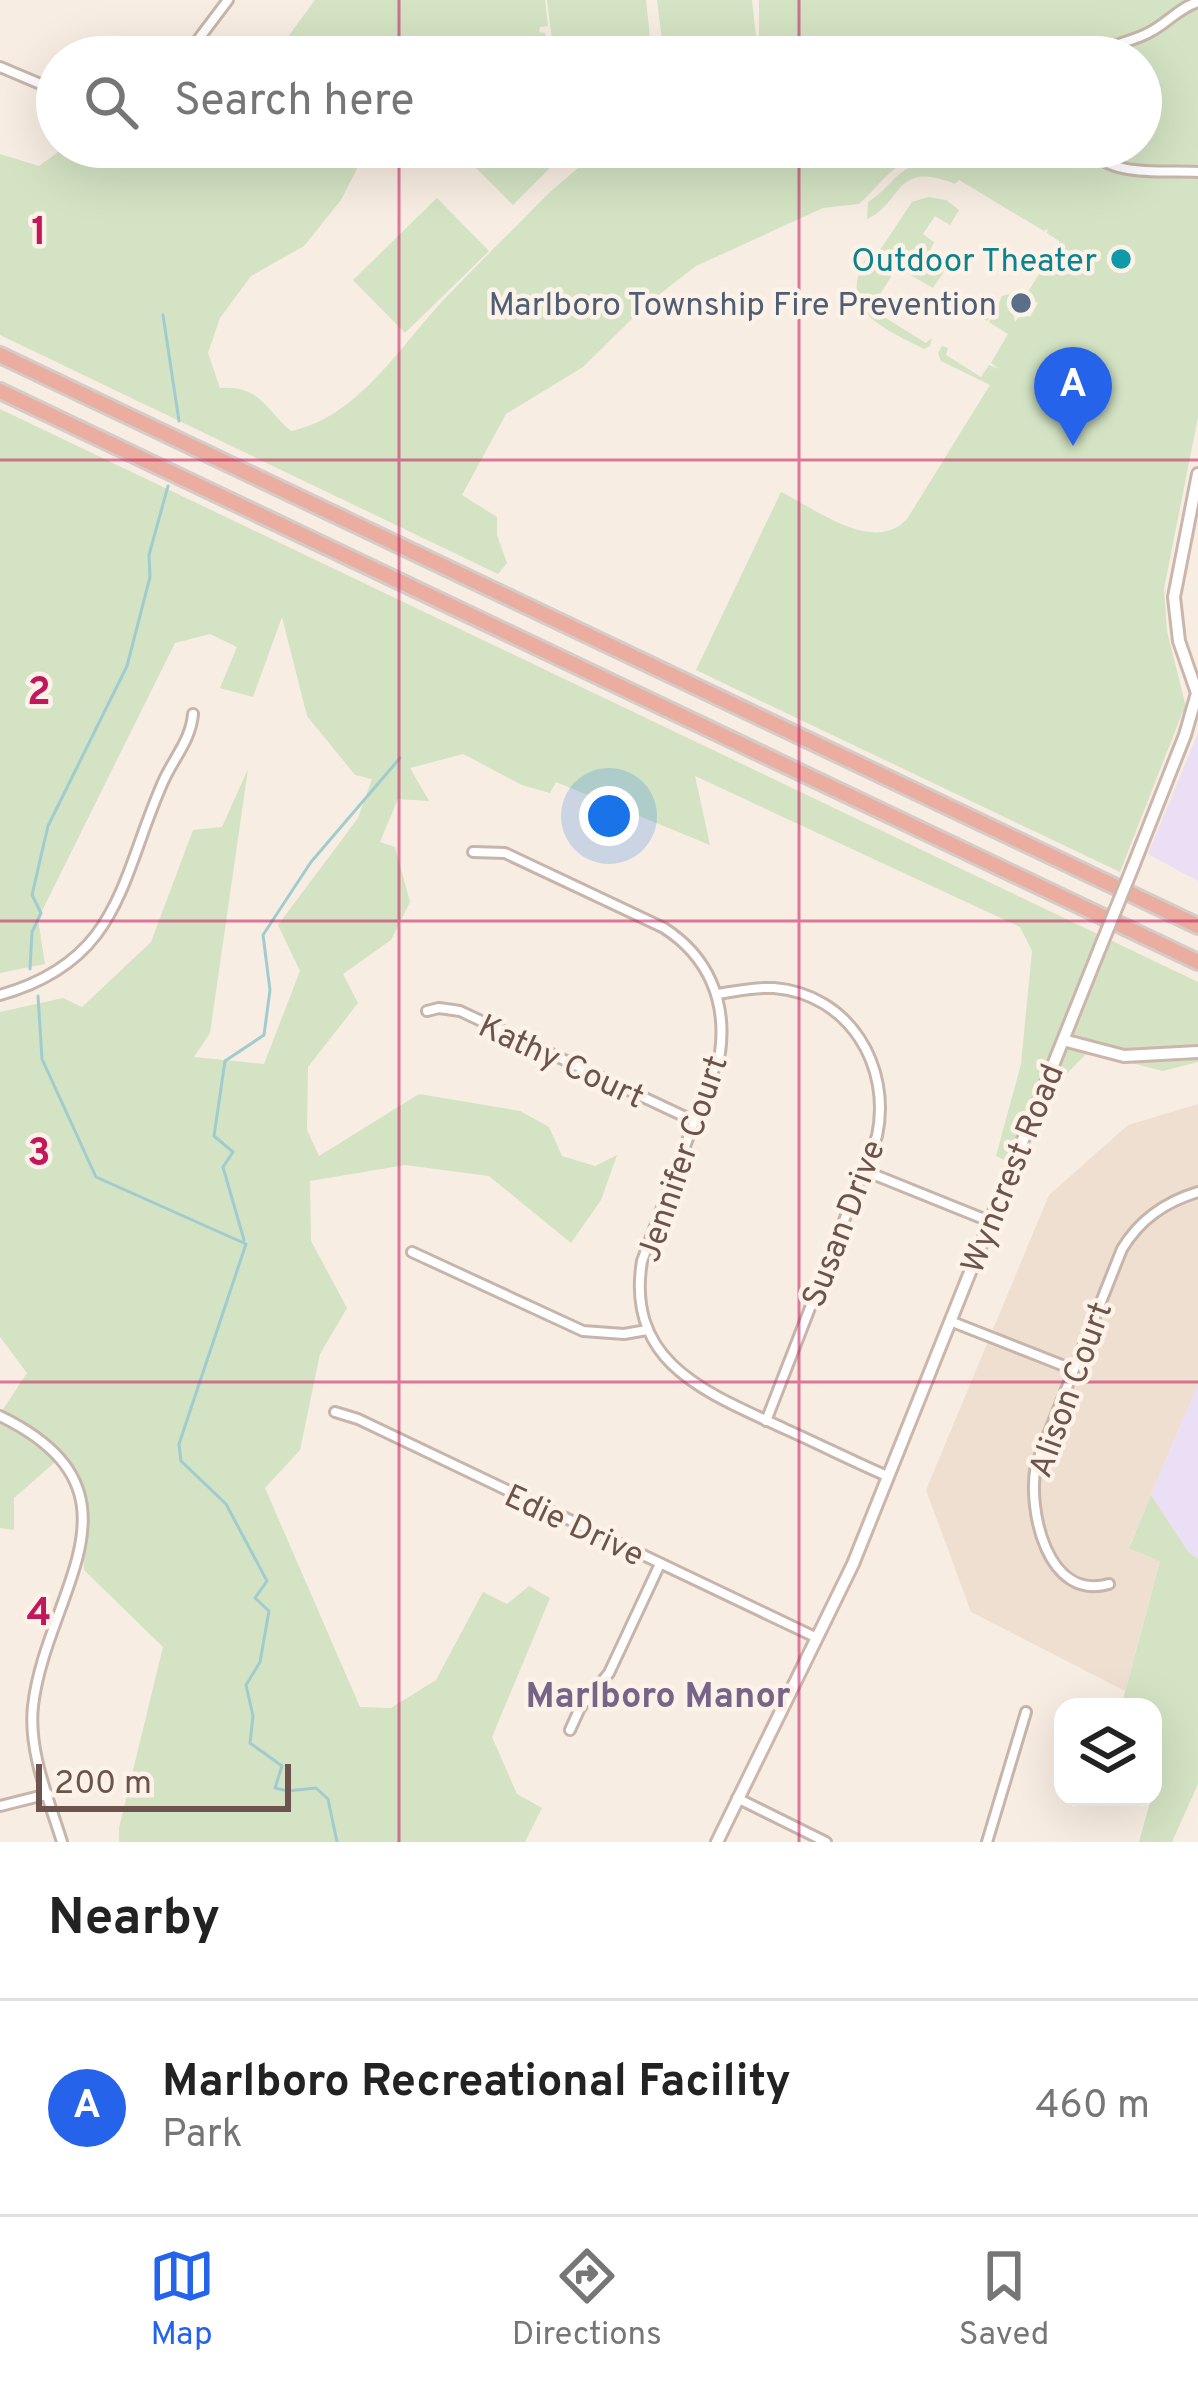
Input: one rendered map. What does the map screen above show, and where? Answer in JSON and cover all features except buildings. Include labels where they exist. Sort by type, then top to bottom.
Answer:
[{"type":"highway","points":[[0,355],[1198,926]]},
{"type":"highway","points":[[0,391],[1198,962]]},
{"type":"street","points":[[201,36],[228,0]]},
{"type":"street","points":[[1138,36],[1198,2]]},
{"type":"street","points":[[0,67],[36,82]]},
{"type":"street","points":[[1132,168],[1198,172]]},
{"type":"street","name":"Wyncrest Road","points":[[717,1842],[853,1564],[1185,735],[1197,694],[1179,641],[1174,597],[1198,474]]},
{"type":"street","points":[[0,995],[63,966],[102,928],[124,892],[163,782],[192,728],[193,714]]},
{"type":"street","points":[[1185,735],[1198,729]]},
{"type":"street","points":[[473,852],[505,853],[664,928],[696,955],[718,994]]},
{"type":"street","name":"Susan Drive","points":[[718,994],[761,988],[793,991],[825,1005],[852,1028],[872,1059],[881,1098],[877,1136],[865,1172],[766,1420]]},
{"type":"street","name":"Jennifer Court","points":[[647,1330],[640,1301],[642,1262],[720,1054],[718,994]]},
{"type":"street","name":"Kathy Court","points":[[427,1011],[460,1011],[694,1121]]},
{"type":"street","points":[[1063,1040],[1124,1056],[1198,1052]]},
{"type":"street","points":[[865,1172],[989,1221]]},
{"type":"street","name":"Alison Court","points":[[1108,1584],[1085,1587],[1063,1572],[1042,1540],[1034,1514],[1036,1465],[1128,1238],[1159,1208],[1198,1192]]},
{"type":"street","points":[[412,1252],[572,1327],[608,1335],[647,1330],[678,1373],[702,1389],[887,1476]]},
{"type":"street","points":[[949,1320],[1072,1369]]},
{"type":"street","name":"Edie Drive","points":[[335,1412],[358,1418],[815,1637]]},
{"type":"street","points":[[0,1416],[53,1450],[74,1481],[82,1509],[80,1554],[33,1704],[34,1740],[62,1842]]},
{"type":"street","points":[[570,1730],[580,1708],[609,1673],[660,1564]]},
{"type":"street","points":[[987,1842],[1026,1712]]},
{"type":"street","points":[[0,1806],[47,1794]]},
{"type":"street","points":[[737,1798],[826,1842]]},
{"type":"shaded area","points":[[1198,733],[1198,881],[1148,854]]},
{"type":"shaded area","points":[[1198,1104],[1198,1384],[1129,1547],[1160,1560],[1125,1691],[971,1612],[926,1490],[1049,1195],[1128,1125]]},
{"type":"shaded area","points":[[1198,1384],[1198,1559],[1189,1553],[1151,1495]]},
{"type":"green space","points":[[315,0],[545,0],[548,26],[540,27],[546,36],[288,36]]},
{"type":"green space","points":[[547,0],[646,0],[650,36],[551,36]]},
{"type":"green space","points":[[657,0],[752,0],[756,36],[662,36]]},
{"type":"green space","points":[[759,0],[1198,0],[1198,417],[1164,589],[1167,631],[1187,711],[1183,711],[1120,872],[696,670],[781,492],[862,531],[894,529],[907,519],[990,385],[941,361],[942,346],[948,348],[946,355],[981,377],[989,365],[999,369],[991,363],[1008,334],[989,322],[996,311],[987,321],[969,310],[963,312],[971,305],[984,311],[997,309],[1002,296],[1009,294],[1015,322],[1022,313],[1030,317],[1038,303],[1026,295],[1039,274],[1046,276],[1052,255],[1068,257],[1071,251],[1059,249],[1059,241],[1048,229],[1044,231],[959,180],[955,184],[935,178],[909,180],[867,219],[868,202],[909,168],[1162,168],[1162,36],[759,36]]},
{"type":"green space","points":[[0,154],[36,168],[357,168],[341,200],[304,246],[251,276],[220,318],[208,353],[220,388],[253,395],[291,431],[333,414],[369,385],[546,196],[578,168],[896,168],[859,204],[823,208],[696,266],[647,304],[583,367],[506,414],[462,495],[497,517],[497,535],[507,563],[498,574],[0,335]]},
{"type":"green space","points":[[476,168],[550,168],[513,205]]},
{"type":"green space","points":[[928,197],[946,200],[959,210],[950,225],[935,216],[923,234],[934,242],[930,251],[943,259],[954,251],[958,263],[947,267],[933,288],[897,267],[871,309],[926,343],[932,338],[924,349],[867,313],[857,288],[869,253],[876,256],[912,202]]},
{"type":"green space","points":[[437,198],[489,251],[405,333],[353,280]]},
{"type":"green space","points":[[0,409],[1198,982],[1198,1062],[1163,1071],[1088,1052],[1036,1105],[1012,1164],[996,1156],[1021,1064],[1032,951],[1020,927],[695,776],[710,845],[556,782],[550,793],[522,785],[463,754],[410,768],[429,801],[398,799],[380,842],[395,847],[410,902],[391,940],[343,974],[358,1003],[308,1067],[307,1130],[319,1156],[419,1094],[520,1111],[549,1127],[562,1156],[595,1166],[617,1155],[601,1200],[571,1243],[489,1176],[405,1165],[310,1181],[311,1241],[347,1308],[320,1354],[300,1450],[265,1488],[360,1707],[391,1708],[436,1680],[483,1592],[507,1604],[529,1586],[550,1598],[492,1737],[517,1794],[542,1808],[525,1842],[119,1842],[163,1647],[84,1570],[81,1493],[61,1457],[14,1498],[14,1530],[0,1528],[0,1414],[27,1373],[0,1337],[0,1012],[63,998],[82,1007],[151,942],[193,830],[222,827],[248,769],[210,1033],[194,1057],[264,1064],[300,971],[278,925],[358,818],[372,779],[355,775],[307,716],[282,617],[253,697],[220,688],[237,647],[210,634],[175,643],[38,919],[45,964],[0,973]]},
{"type":"green space","points":[[1151,1495],[1189,1553],[1198,1559],[1198,1784],[1172,1842],[1139,1842],[1149,1806],[1162,1806],[1162,1698],[1123,1698],[1160,1561],[1129,1548]]},
{"type":"waterway","points":[[163,315],[179,421]]},
{"type":"waterway","points":[[30,969],[32,932],[41,913],[32,895],[48,826],[127,666],[168,486]]},
{"type":"waterway","points":[[244,1240],[223,1167],[233,1152],[214,1136],[225,1061],[264,1035],[270,990],[263,935],[311,862],[400,758]]},
{"type":"waterway","points":[[38,996],[42,1059],[96,1177],[246,1244],[179,1444],[181,1461],[226,1504],[267,1581],[255,1598],[269,1611],[260,1662],[246,1685],[253,1716],[250,1743],[282,1766],[275,1788],[316,1788],[328,1799],[337,1842]]},
{"type":"place","name":"Outdoor Theater","points":[[1121,259]]},
{"type":"place","name":"Marlboro Township Fire Prevention","points":[[1021,303]]},
{"type":"place","name":"Marlboro Recreational Facility","points":[[1073,446]]},
{"type":"district","name":"Marlboro Manor","points":[[658,1694]]}]
